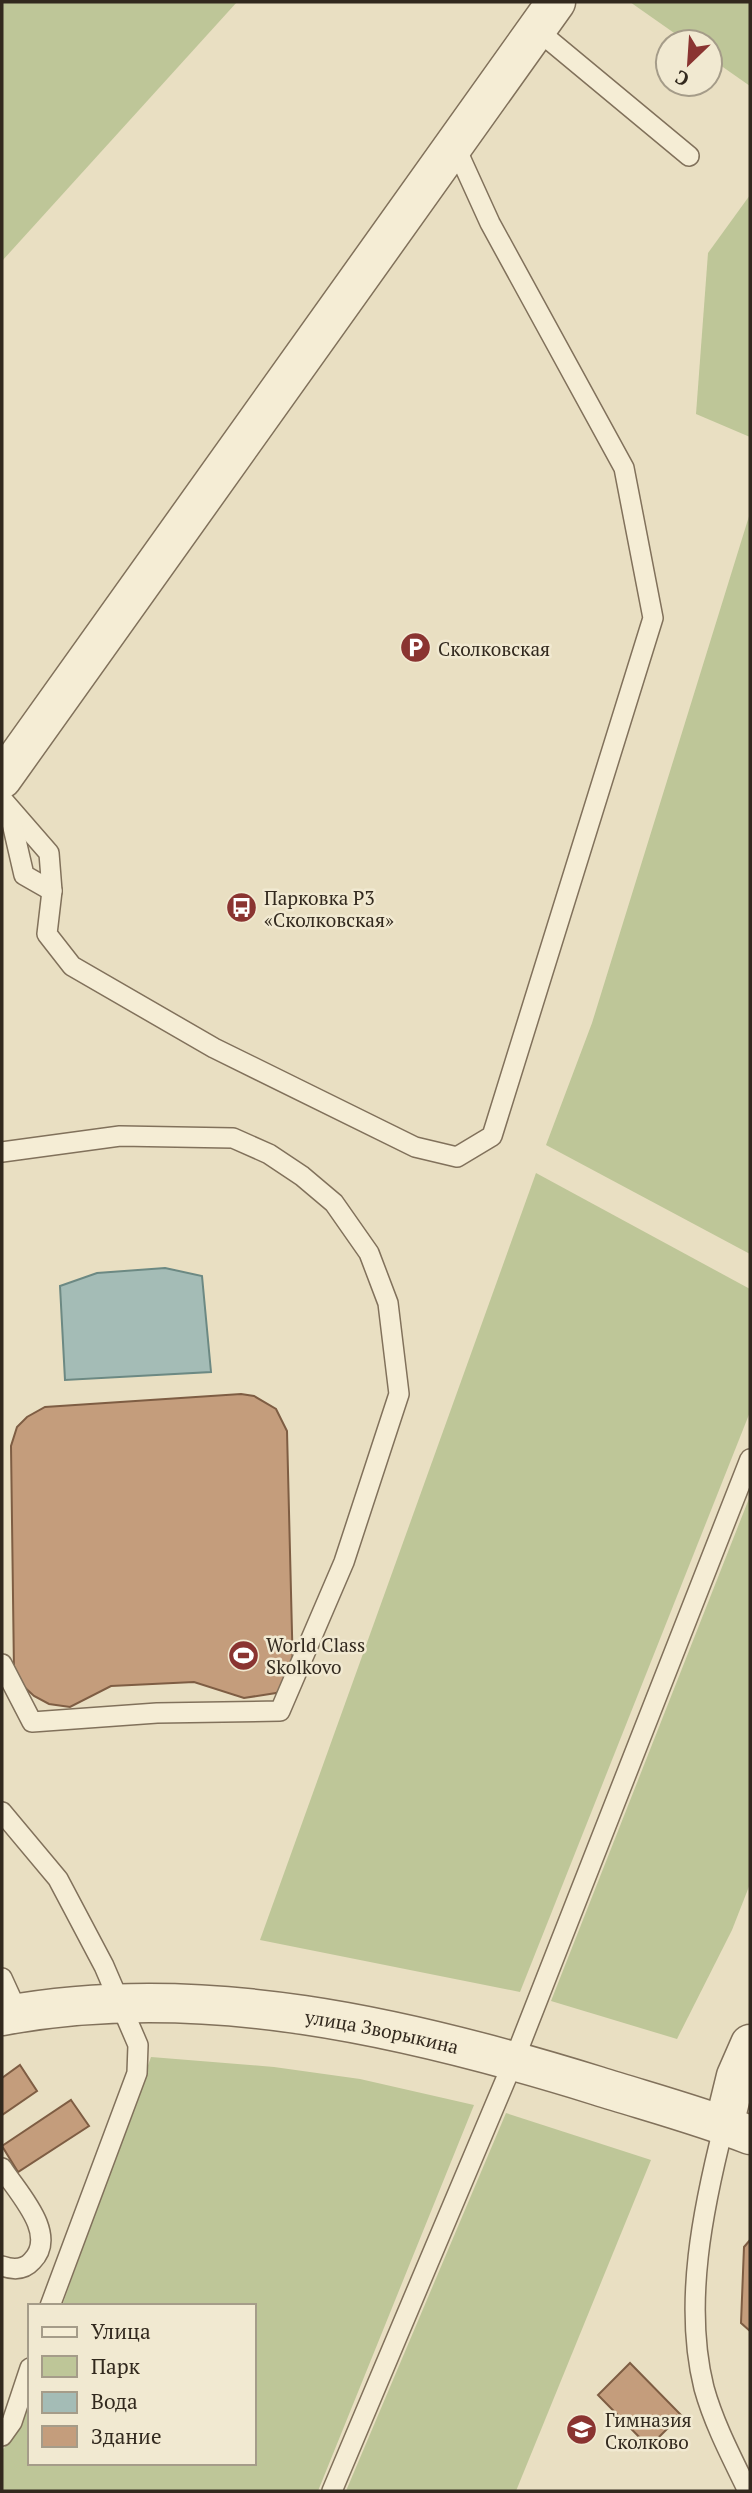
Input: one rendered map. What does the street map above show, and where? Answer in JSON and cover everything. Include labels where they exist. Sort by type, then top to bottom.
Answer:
[{"type":"street","points":[[4,795],[546,15]]},
{"type":"street","name":"улица Зворыкина","points":[[10,2014],[120,2004],[239,2008],[346,2022],[514,2060],[737,2130]]},
{"type":"street","points":[[737,2130],[736,2076],[750,2044]]},
{"type":"lane","points":[[546,15],[689,156]]},
{"type":"lane","points":[[4,795],[49,853],[52,891],[47,934],[72,966],[214,1048],[415,1147],[457,1157],[492,1136],[653,618],[624,468],[490,223],[454,146]]},
{"type":"lane","points":[[4,795],[24,875],[52,891]]},
{"type":"lane","points":[[2,1151],[120,1136],[233,1138],[269,1154],[302,1176],[334,1203],[369,1253],[388,1303],[399,1394],[344,1562],[280,1710],[157,1713],[32,1723],[2,1664]]},
{"type":"lane","points":[[332,2491],[514,2060],[750,1459]]},
{"type":"lane","points":[[2,1812],[58,1879],[104,1966],[138,2045],[137,2073],[51,2304]]},
{"type":"lane","points":[[2,1978],[10,2014]]},
{"type":"lane","points":[[737,2130],[712,2172],[695,2317],[698,2353],[709,2402],[748,2491]]},
{"type":"lane","points":[[2,2168],[42,2232],[40,2251],[32,2262],[22,2268],[2,2266]]},
{"type":"lane","points":[[2,2436],[12,2423],[28,2374]]},
{"type":"green space","points":[[2,2],[237,2],[2,261]]},
{"type":"green space","points":[[630,2],[750,2],[750,86],[724,68],[724,28],[667,28]]},
{"type":"green space","points":[[750,195],[750,437],[696,414],[708,253]]},
{"type":"green space","points":[[750,513],[750,1254],[546,1145],[592,1023]]},
{"type":"green space","points":[[536,1173],[750,1289],[750,1412],[520,1992],[260,1940]]},
{"type":"green space","points":[[750,1496],[750,1884],[732,1930],[677,2039],[551,2001]]},
{"type":"green space","points":[[151,2057],[274,2067],[360,2079],[474,2105],[318,2491],[2,2491],[2,2451],[19,2426],[28,2401],[28,2465],[256,2465],[256,2304],[63,2304]]},
{"type":"green space","points":[[506,2113],[651,2160],[516,2491],[346,2491]]},
{"type":"water","points":[[165,1268],[202,1276],[211,1372],[65,1380],[60,1286],[97,1273]]},
{"type":"building","points":[[241,1394],[254,1396],[276,1409],[287,1431],[293,1673],[288,1686],[276,1693],[244,1698],[194,1682],[111,1686],[70,1707],[49,1704],[34,1696],[20,1683],[14,1671],[11,1446],[17,1427],[27,1417],[45,1407]]},
{"type":"building","points":[[20,2065],[37,2091],[2,2115],[2,2078]]},
{"type":"building","points":[[71,2100],[89,2126],[18,2172],[2,2146]]},
{"type":"building","points":[[750,2240],[750,2331],[741,2323],[744,2247]]},
{"type":"building","points":[[630,2363],[681,2415],[649,2447],[598,2395]]},
{"type":"place","name":"Сколковская","points":[[415,648]]},
{"type":"place","name":"Парковка P3 «Сколковская»","points":[[241,908]]},
{"type":"place","name":"World Class Skolkovo","points":[[243,1655]]},
{"type":"place","name":"Гимназия Сколково","points":[[582,2430]]}]
